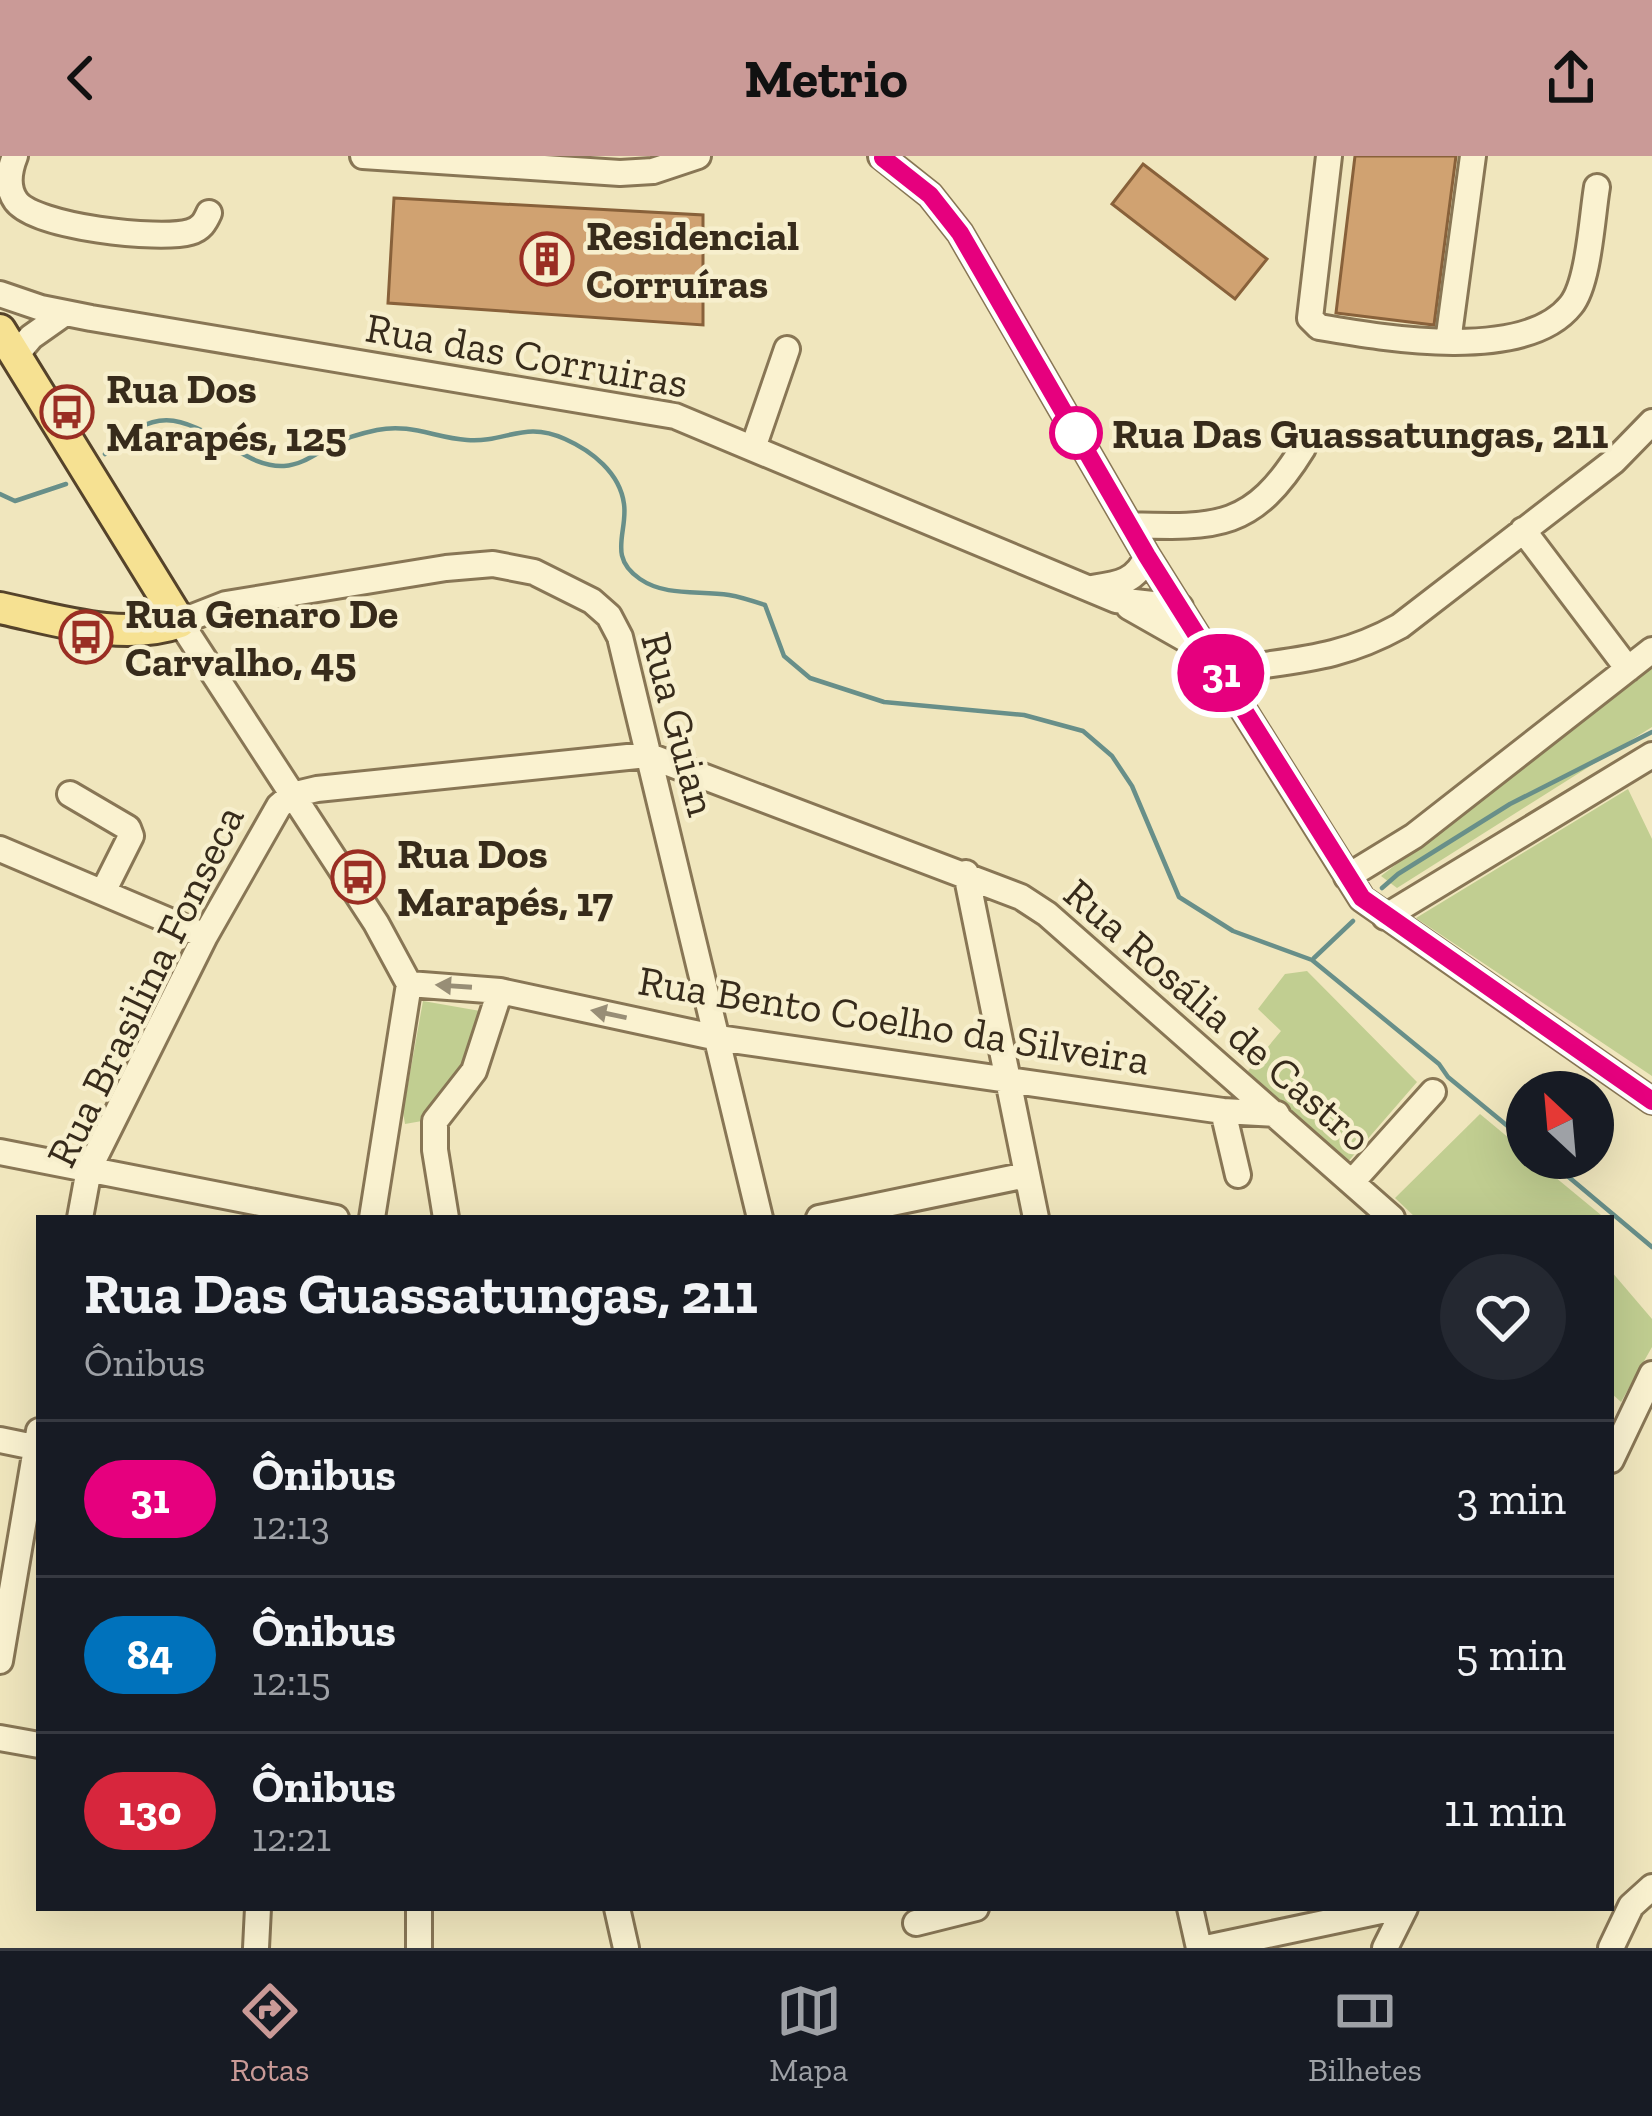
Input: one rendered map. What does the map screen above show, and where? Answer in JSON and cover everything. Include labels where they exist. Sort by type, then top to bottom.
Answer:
[{"type":"main road","points":[[0,608],[140,630],[180,622],[7,343]]},
{"type":"street","points":[[15,156],[10,190],[17,203],[33,215],[110,230],[167,234],[192,231],[209,213]]},
{"type":"street","points":[[363,156],[620,173],[653,171],[698,156]]},
{"type":"street","points":[[1329,156],[1309,311],[1313,324],[1399,341],[1490,341],[1524,332],[1570,307],[1578,293],[1597,187]]},
{"type":"street","points":[[1448,342],[1474,156]]},
{"type":"street","points":[[880,157],[930,195],[960,233],[1147,556],[1362,898],[1652,1101]]},
{"type":"street","name":"Rua das Corruiras","points":[[0,294],[65,313],[760,428],[1116,600],[1180,607]]},
{"type":"street","points":[[7,343],[31,337],[65,313]]},
{"type":"street","points":[[760,428],[787,349]]},
{"type":"street","points":[[1116,600],[1214,662],[1324,658],[1361,647],[1400,626],[1614,461],[1652,422]]},
{"type":"street","points":[[1129,525],[1190,527],[1226,521],[1259,505],[1280,485],[1303,448]]},
{"type":"street","points":[[1523,530],[1628,669]]},
{"type":"street","points":[[1090,588],[1122,583],[1140,572],[1147,556]]},
{"type":"street","name":"Rua Guian","points":[[180,622],[226,604],[493,564],[534,572],[592,601],[609,616],[620,637],[759,1215]]},
{"type":"street","points":[[180,622],[376,923],[409,984],[372,1215]]},
{"type":"street","points":[[1347,877],[1414,836],[1652,650]]},
{"type":"street","name":"Rua Rosália de Castro","points":[[292,795],[647,755],[965,873],[1047,914],[1389,1215]]},
{"type":"street","points":[[1385,917],[1652,755]]},
{"type":"street","points":[[70,794],[128,828],[131,836],[104,890]]},
{"type":"street","name":"Rua Brasilina Fonseca","points":[[81,1215],[89,1169],[205,936],[279,806],[292,795]]},
{"type":"street","points":[[0,849],[205,936]]},
{"type":"street","points":[[965,873],[1035,1215]]},
{"type":"street","name":"Rua Bento Coelho da Silveira","points":[[409,984],[500,991],[718,1038],[1223,1111],[1277,1114]]},
{"type":"street","points":[[383,1149],[402,1132],[435,1121],[474,1072],[500,991]]},
{"type":"street","points":[[1352,1182],[1432,1092]]},
{"type":"street","points":[[1223,1111],[1238,1174]]},
{"type":"street","points":[[435,1121],[446,1215]]},
{"type":"street","points":[[0,1152],[321,1215]]},
{"type":"street","points":[[833,1215],[1027,1174]]},
{"type":"street","points":[[1619,1420],[1652,1374]]},
{"type":"street","points":[[0,1440],[36,1442]]},
{"type":"street","points":[[0,1661],[30,1541],[36,1467]]},
{"type":"street","points":[[0,1738],[36,1744]]},
{"type":"street","points":[[1611,1948],[1631,1906],[1652,1887]]},
{"type":"street","points":[[256,1948],[258,1911]]},
{"type":"street","points":[[419,1911],[419,1948]]},
{"type":"street","points":[[618,1911],[626,1948]]},
{"type":"street","points":[[923,1948],[914,1915],[949,1911]]},
{"type":"street","points":[[1191,1911],[1202,1948],[1283,1918],[1361,1911]]},
{"type":"street","points":[[1385,1948],[1404,1911]]},
{"type":"green space","points":[[1652,668],[1652,727],[1397,888],[1381,876]]},
{"type":"green space","points":[[1628,789],[1652,839],[1652,1076],[1416,918]]},
{"type":"green space","points":[[1307,971],[1417,1082],[1346,1164],[1248,1071],[1281,1031],[1258,1009],[1285,974]]},
{"type":"green space","points":[[423,1001],[486,1012],[462,1069],[422,1121],[405,1124],[403,1112]]},
{"type":"green space","points":[[1480,1114],[1506,1136],[1506,1179],[1557,1179],[1601,1215],[1413,1215],[1395,1198]]},
{"type":"green space","points":[[1614,1275],[1652,1319],[1652,1347],[1621,1402],[1614,1396]]},
{"type":"building","points":[[1355,156],[1456,156],[1434,325],[1336,313]]},
{"type":"building","points":[[1143,164],[1267,259],[1235,299],[1112,204]]},
{"type":"building","name":"Residencial Corruíras","points":[[394,198],[703,215],[703,325],[388,303]]},
{"type":"waterway","points":[[105,454],[138,428],[167,420],[196,428],[251,458],[277,466],[298,463],[350,437],[389,428],[467,440],[526,432],[565,439],[594,457],[617,482],[624,504],[621,553],[630,571],[661,588],[729,595],[765,605],[784,656],[810,678],[884,702],[1024,715],[1083,731],[1112,756],[1132,786],[1179,897],[1233,931],[1312,960],[1506,1125]]},
{"type":"waterway","points":[[0,494],[15,501],[66,484]]},
{"type":"waterway","points":[[1382,888],[1510,804],[1652,732]]},
{"type":"waterway","points":[[1314,958],[1353,921]]},
{"type":"waterway","points":[[1571,1179],[1614,1215]]},
{"type":"waterway","points":[[1614,1215],[1652,1247]]},
{"type":"bus line","name":"31","points":[[883,158],[930,195],[960,233],[1147,556],[1362,898],[1652,1101]]},
{"type":"place","name":"Residencial Corruíras","points":[[547,259]]},
{"type":"place","name":"Rua Dos Marapés, 125","points":[[67,412]]},
{"type":"place","name":"Rua Das Guassatungas, 211","points":[[1076,433]]},
{"type":"place","name":"Rua Genaro De Carvalho, 45","points":[[86,637]]},
{"type":"place","name":"Rua Dos Marapés, 17","points":[[358,877]]}]
